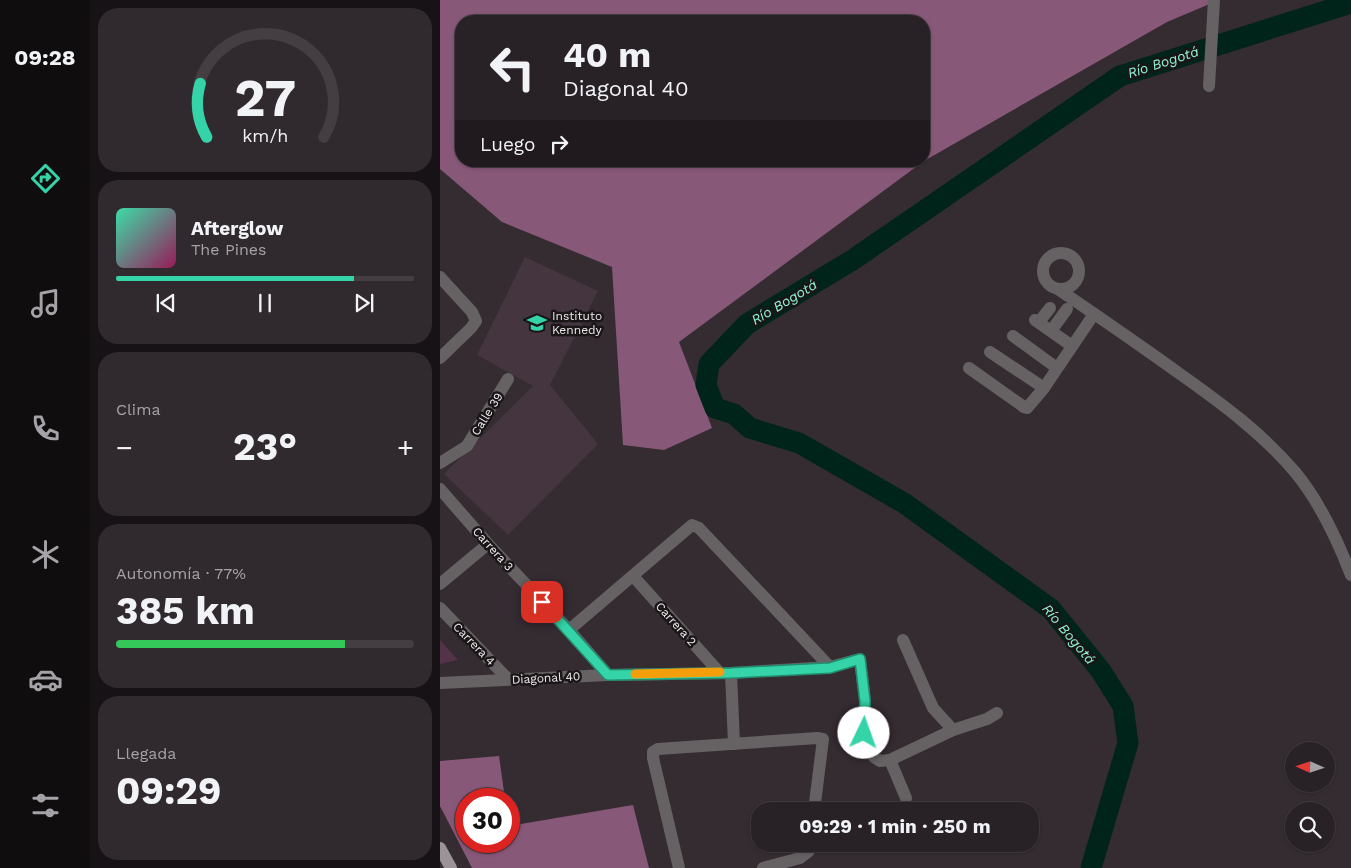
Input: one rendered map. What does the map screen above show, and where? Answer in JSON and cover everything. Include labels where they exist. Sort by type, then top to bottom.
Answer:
[{"type":"main road","points":[[440,848],[451,868]]},
{"type":"street","points":[[1209,86],[1214,0]]},
{"type":"street","points":[[440,277],[472,312],[476,321],[440,358]]},
{"type":"street","points":[[1058,289],[1223,404],[1265,441],[1296,473],[1337,540],[1351,575]]},
{"type":"street","points":[[1050,308],[1037,321],[1072,346]]},
{"type":"street","points":[[1051,331],[1067,309]]},
{"type":"street","points":[[969,368],[1024,407],[1030,406],[1094,314]]},
{"type":"street","points":[[1013,336],[1058,368]]},
{"type":"street","points":[[990,352],[1044,388]]},
{"type":"street","name":"Calle 39","points":[[440,463],[467,446],[508,379]]},
{"type":"street","name":"Carrera 3","points":[[440,489],[488,544],[570,630],[608,675]]},
{"type":"street","points":[[570,630],[692,525],[699,528],[830,668]]},
{"type":"street","points":[[440,584],[488,544]]},
{"type":"street","name":"Carrera 2","points":[[633,576],[725,672]]},
{"type":"street","name":"Carrera 4","points":[[440,608],[508,679]]},
{"type":"street","points":[[903,640],[934,708],[953,730]]},
{"type":"street","name":"Diagonal 40","points":[[440,683],[608,675],[830,668],[860,659],[865,701],[864,733],[874,757],[880,761],[890,760]]},
{"type":"street","points":[[725,672],[734,744]]},
{"type":"street","points":[[906,798],[890,760],[953,730],[987,719],[998,713]]},
{"type":"street","points":[[679,868],[653,752],[658,749],[823,739],[815,802]]},
{"type":"street","points":[[763,868],[800,858],[808,852]]},
{"type":"shaded area","points":[[440,0],[1219,0],[1167,22],[930,158],[930,15],[455,15],[455,167],[916,167],[679,342],[712,428],[664,450],[623,445],[612,267],[502,222],[440,169]]},
{"type":"shaded area","points":[[525,257],[598,291],[550,385],[598,444],[508,535],[444,474],[533,386],[477,355]]},
{"type":"shaded area","points":[[440,640],[458,660],[440,664]]},
{"type":"shaded area","points":[[499,756],[503,788],[455,788],[455,835],[440,806],[440,761]]},
{"type":"shaded area","points":[[633,805],[649,868],[472,868],[464,853],[520,853],[520,824]]},
{"type":"waterway","name":"Río Bogotá","points":[[1091,868],[1128,743],[1123,706],[1101,671],[1051,609],[904,503],[799,443],[750,428],[734,414],[715,408],[706,385],[709,364],[747,324],[854,259],[1120,76],[1351,3]]},
{"type":"slow traffic","points":[[635,674],[720,672]]},
{"type":"place","name":"Instituto Kennedy","points":[[537,323]]},
{"type":"route","points":[[542,602],[570,630],[608,675],[731,673],[830,668],[860,659],[864,680],[864,733]]}]
